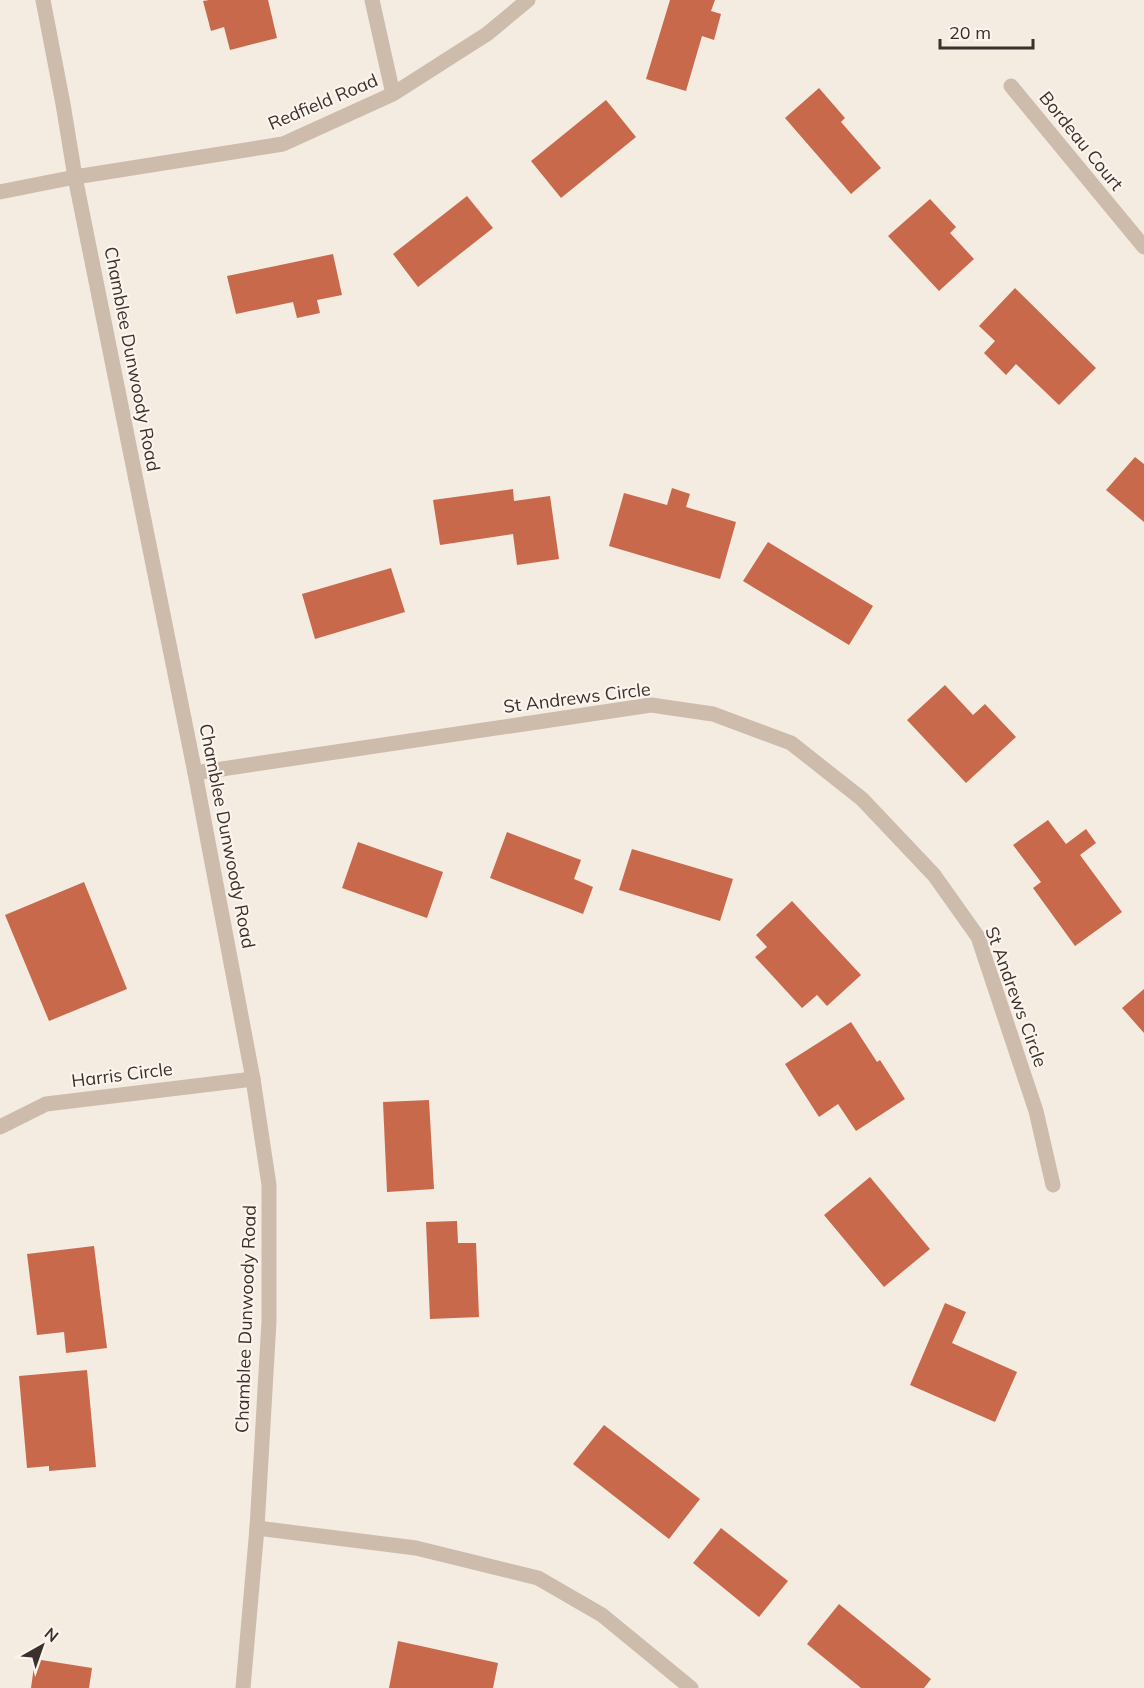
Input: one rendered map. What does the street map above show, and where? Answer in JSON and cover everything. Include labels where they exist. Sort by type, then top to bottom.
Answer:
[{"type":"street","name":"Chamblee Dunwoody Road","points":[[43,0],[75,177],[195,773],[253,1079],[269,1185],[269,1321],[257,1528],[243,1688]]},
{"type":"street","points":[[372,0],[393,94]]},
{"type":"street","name":"Redfield Road","points":[[0,192],[75,177],[283,144],[393,94],[487,34],[528,0]]},
{"type":"street","name":"Bordeau Court","points":[[1011,87],[1144,248]]},
{"type":"street","name":"St Andrews Circle","points":[[195,773],[651,705],[713,714],[791,742],[862,800],[934,875],[978,937],[1036,1111],[1053,1185]]},
{"type":"street","name":"Harris Circle","points":[[0,1127],[46,1104],[253,1079]]},
{"type":"street","points":[[257,1528],[416,1548],[538,1578],[602,1615],[691,1688]]},
{"type":"building","points":[[268,0],[277,38],[230,50],[224,27],[211,31],[203,1]]},
{"type":"building","points":[[670,0],[715,0],[711,11],[721,14],[714,40],[702,36],[686,91],[646,79]]},
{"type":"building","points":[[819,88],[845,118],[841,122],[881,168],[851,194],[785,118]]},
{"type":"building","points":[[606,100],[636,137],[561,198],[531,161]]},
{"type":"building","points":[[467,196],[493,228],[418,287],[393,254]]},
{"type":"building","points":[[930,199],[956,227],[950,233],[974,259],[939,291],[888,236]]},
{"type":"building","points":[[333,254],[342,295],[317,300],[320,313],[297,318],[293,302],[236,314],[227,276]]},
{"type":"building","points":[[1015,288],[1096,368],[1059,405],[1016,364],[1006,375],[984,353],[995,341],[979,326]]},
{"type":"building","points":[[1135,457],[1144,464],[1144,522],[1106,490]]},
{"type":"building","points":[[672,488],[690,494],[686,507],[736,522],[720,579],[609,546],[624,493],[667,505]]},
{"type":"building","points":[[513,489],[514,501],[550,496],[559,559],[517,565],[513,534],[440,545],[433,500]]},
{"type":"building","points":[[768,542],[873,606],[849,645],[743,581]]},
{"type":"building","points":[[391,568],[405,612],[315,639],[302,594]]},
{"type":"building","points":[[945,685],[973,715],[985,704],[1016,737],[966,783],[907,720]]},
{"type":"building","points":[[1048,820],[1066,844],[1086,829],[1096,843],[1080,855],[1122,912],[1075,946],[1033,888],[1041,882],[1013,845]]},
{"type":"building","points":[[507,832],[581,860],[574,879],[593,887],[583,914],[490,878]]},
{"type":"building","points":[[358,842],[443,872],[427,918],[342,888]]},
{"type":"building","points":[[632,849],[733,879],[720,921],[619,890]]},
{"type":"building","points":[[84,882],[127,989],[49,1021],[5,915]]},
{"type":"building","points":[[792,901],[861,975],[827,1006],[817,995],[802,1008],[755,957],[767,947],[756,935]]},
{"type":"building","points":[[1144,989],[1144,1033],[1122,1008]]},
{"type":"building","points":[[851,1022],[877,1062],[880,1060],[905,1099],[856,1131],[838,1104],[819,1117],[785,1064]]},
{"type":"building","points":[[429,1100],[434,1189],[387,1192],[383,1102]]},
{"type":"building","points":[[870,1177],[930,1249],[884,1287],[824,1215]]},
{"type":"building","points":[[457,1221],[458,1243],[476,1243],[479,1317],[430,1319],[426,1222]]},
{"type":"building","points":[[94,1246],[107,1348],[66,1353],[64,1332],[37,1335],[27,1254]]},
{"type":"building","points":[[945,1303],[966,1312],[952,1343],[1017,1372],[995,1422],[910,1385]]},
{"type":"building","points":[[87,1370],[96,1467],[49,1471],[49,1466],[27,1468],[19,1376]]},
{"type":"building","points":[[604,1425],[700,1499],[669,1539],[573,1464]]},
{"type":"building","points":[[721,1528],[788,1581],[759,1617],[693,1563]]},
{"type":"building","points":[[839,1604],[931,1679],[924,1688],[861,1688],[807,1644]]},
{"type":"building","points":[[398,1641],[498,1663],[493,1688],[389,1688]]},
{"type":"building","points":[[35,1659],[92,1668],[89,1688],[31,1688]]}]
